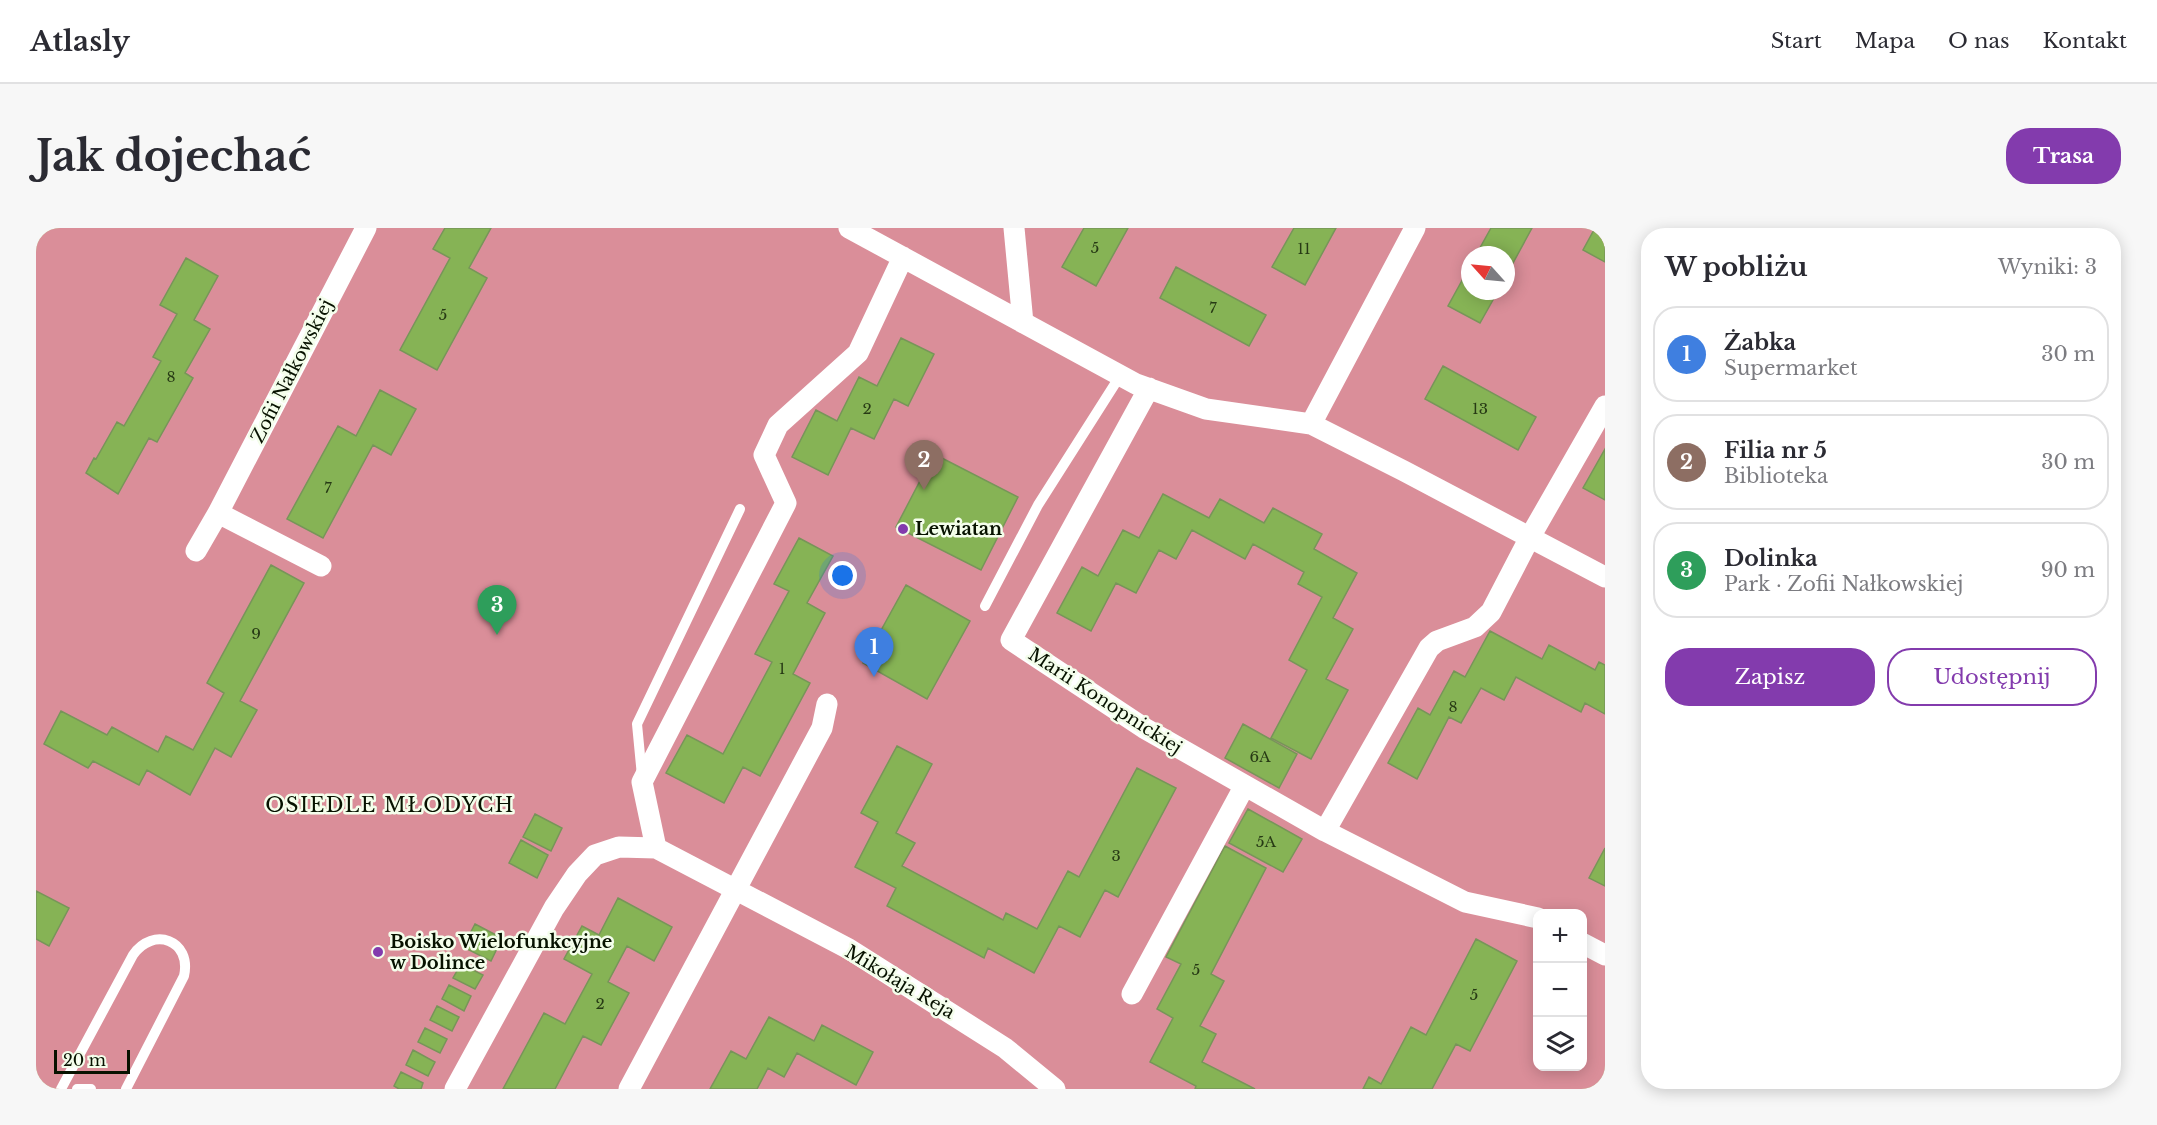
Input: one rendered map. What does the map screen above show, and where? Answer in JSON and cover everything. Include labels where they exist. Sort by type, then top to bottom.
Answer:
[{"type":"street","name":"Zofii Nałkowskiej","points":[[196,551],[366,228]]},
{"type":"street","points":[[849,228],[1120,376],[1206,409],[1311,424],[1605,577]]},
{"type":"street","points":[[1014,228],[1023,323]]},
{"type":"street","points":[[1311,424],[1415,228]]},
{"type":"street","points":[[656,848],[642,782],[786,502],[764,455],[778,425],[858,353],[903,257]]},
{"type":"street","name":"Marii Konopnickiej","points":[[1149,388],[1011,640],[1144,728],[1244,787],[1325,831],[1465,902],[1533,917]]},
{"type":"street","points":[[1325,831],[1429,648],[1437,641],[1475,627],[1491,612],[1530,537],[1605,406]]},
{"type":"street","points":[[218,513],[321,566]]},
{"type":"street","points":[[628,1089],[822,728],[827,704]]},
{"type":"street","points":[[1132,994],[1244,787]]},
{"type":"street","name":"Mikołaja Reja","points":[[455,1089],[554,908],[577,874],[595,855],[619,847],[656,848],[849,949],[1005,1048],[1055,1089]]},
{"type":"street","points":[[1587,946],[1605,955]]},
{"type":"lane","points":[[985,606],[1038,505],[1120,376]]},
{"type":"lane","points":[[642,782],[638,724],[740,509]]},
{"type":"lane","points":[[61,1089],[133,955],[148,941],[164,939],[181,950],[186,964],[184,976],[126,1089]]},
{"type":"lane","points":[[77,1089],[91,1089]]},
{"type":"shaded area","points":[[36,228],[1605,228],[1605,1089],[36,1089]]},
{"type":"building","points":[[445,228],[491,228],[469,268],[487,278],[437,370],[400,350],[450,258],[433,249]]},
{"type":"building","points":[[1084,228],[1128,228],[1096,286],[1062,267]]},
{"type":"building","points":[[1294,228],[1336,228],[1305,285],[1272,267]]},
{"type":"building","points":[[1491,228],[1532,228],[1515,259],[1515,246],[1481,246]]},
{"type":"building","points":[[1595,228],[1605,228],[1605,262],[1583,250]]},
{"type":"building","points":[[186,258],[218,276],[194,320],[210,329],[185,373],[193,378],[157,442],[149,438],[118,494],[86,473],[117,422],[124,426],[161,361],[153,357],[177,314],[160,305]]},
{"type":"building","points":[[1176,267],[1266,315],[1249,346],[1160,298]]},
{"type":"building","points":[[1461,282],[1461,300],[1493,300],[1480,323],[1448,306]]},
{"type":"building","points":[[901,338],[934,354],[908,406],[894,399],[874,439],[851,428],[828,475],[792,457],[816,410],[837,421],[859,377],[877,386]]},
{"type":"building","points":[[1443,366],[1536,417],[1518,450],[1425,399]]},
{"type":"building","points":[[380,390],[416,409],[391,455],[373,445],[323,538],[287,519],[338,426],[356,436]]},
{"type":"building","points":[[1605,449],[1605,500],[1583,488]]},
{"type":"building","points":[[934,454],[1018,497],[981,570],[896,527]]},
{"type":"building","points":[[1163,494],[1209,518],[1220,499],[1264,523],[1273,508],[1322,534],[1314,549],[1357,573],[1333,618],[1353,629],[1326,679],[1348,690],[1311,759],[1271,738],[1307,670],[1289,660],[1322,597],[1298,584],[1304,572],[1253,544],[1245,559],[1192,530],[1176,559],[1159,550],[1136,593],[1116,583],[1091,631],[1057,613],[1082,567],[1098,576],[1123,530],[1139,538]]},
{"type":"building","points":[[799,538],[833,556],[807,603],[825,613],[793,674],[810,683],[760,776],[743,767],[724,803],[666,773],[687,735],[723,754],[772,662],[755,654],[789,591],[774,584]]},
{"type":"building","points":[[271,565],[304,583],[240,701],[257,710],[231,757],[215,748],[190,795],[147,770],[139,785],[93,761],[88,768],[44,744],[61,711],[107,735],[112,727],[158,752],[166,736],[193,750],[224,693],[207,683]]},
{"type":"building","points":[[906,585],[970,621],[927,699],[863,663]]},
{"type":"building","points":[[1490,631],[1542,659],[1549,645],[1595,670],[1599,662],[1605,665],[1605,714],[1585,703],[1581,712],[1516,677],[1504,700],[1481,688],[1461,723],[1449,717],[1417,779],[1388,763],[1418,708],[1430,715],[1454,671],[1465,677]]},
{"type":"building","points":[[1243,724],[1297,754],[1279,788],[1225,758]]},
{"type":"building","points":[[897,746],[932,764],[896,833],[915,843],[902,866],[1003,920],[1006,913],[1037,929],[1068,871],[1079,877],[1137,768],[1176,788],[1118,897],[1105,890],[1080,937],[1059,926],[1034,973],[988,948],[984,958],[887,906],[896,888],[855,867],[878,822],[861,813]]},
{"type":"building","points":[[1248,809],[1302,839],[1283,872],[1229,843]]},
{"type":"building","points":[[535,814],[562,828],[551,851],[523,837]]},
{"type":"building","points":[[521,840],[548,855],[537,878],[509,863]]},
{"type":"building","points":[[1225,846],[1266,868],[1211,974],[1224,981],[1200,1026],[1216,1034],[1202,1062],[1255,1089],[1195,1089],[1196,1086],[1150,1062],[1173,1018],[1157,1009],[1181,964],[1166,957]]},
{"type":"building","points":[[1605,848],[1605,886],[1589,878]]},
{"type":"building","points":[[36,891],[69,908],[49,946],[36,939]]},
{"type":"building","points":[[618,898],[672,927],[654,961],[627,946],[608,982],[629,993],[601,1045],[583,1036],[555,1089],[503,1089],[544,1013],[565,1024],[592,974],[564,959],[582,926],[599,935]]},
{"type":"building","points":[[475,924],[502,938],[491,961],[463,947]]},
{"type":"building","points":[[1476,939],[1517,961],[1470,1051],[1456,1044],[1432,1089],[1363,1089],[1369,1077],[1381,1084],[1411,1027],[1426,1035]]},
{"type":"building","points":[[461,964],[483,975],[475,989],[453,978]]},
{"type":"building","points":[[449,985],[471,996],[464,1011],[442,999]]},
{"type":"building","points":[[437,1006],[459,1017],[452,1031],[430,1020]]},
{"type":"building","points":[[769,1017],[814,1041],[822,1025],[873,1052],[856,1085],[797,1053],[784,1077],[768,1068],[757,1089],[710,1089],[731,1051],[746,1059]]},
{"type":"building","points":[[425,1028],[447,1039],[440,1053],[418,1042]]},
{"type":"building","points":[[413,1050],[435,1062],[428,1076],[406,1065]]},
{"type":"building","points":[[401,1072],[423,1083],[421,1089],[399,1089],[394,1086]]},
{"type":"place","name":"Filia nr 5","points":[[924,490]]},
{"type":"place","name":"Lewiatan","points":[[903,529]]},
{"type":"place","name":"Dolinka","points":[[497,635]]},
{"type":"place","name":"Żabka","points":[[874,677]]},
{"type":"place","name":"Boisko Wielofunkcyjne w Dolince","points":[[378,952]]},
{"type":"district","name":"OSIEDLE MŁODYCH","points":[[390,805]]}]
